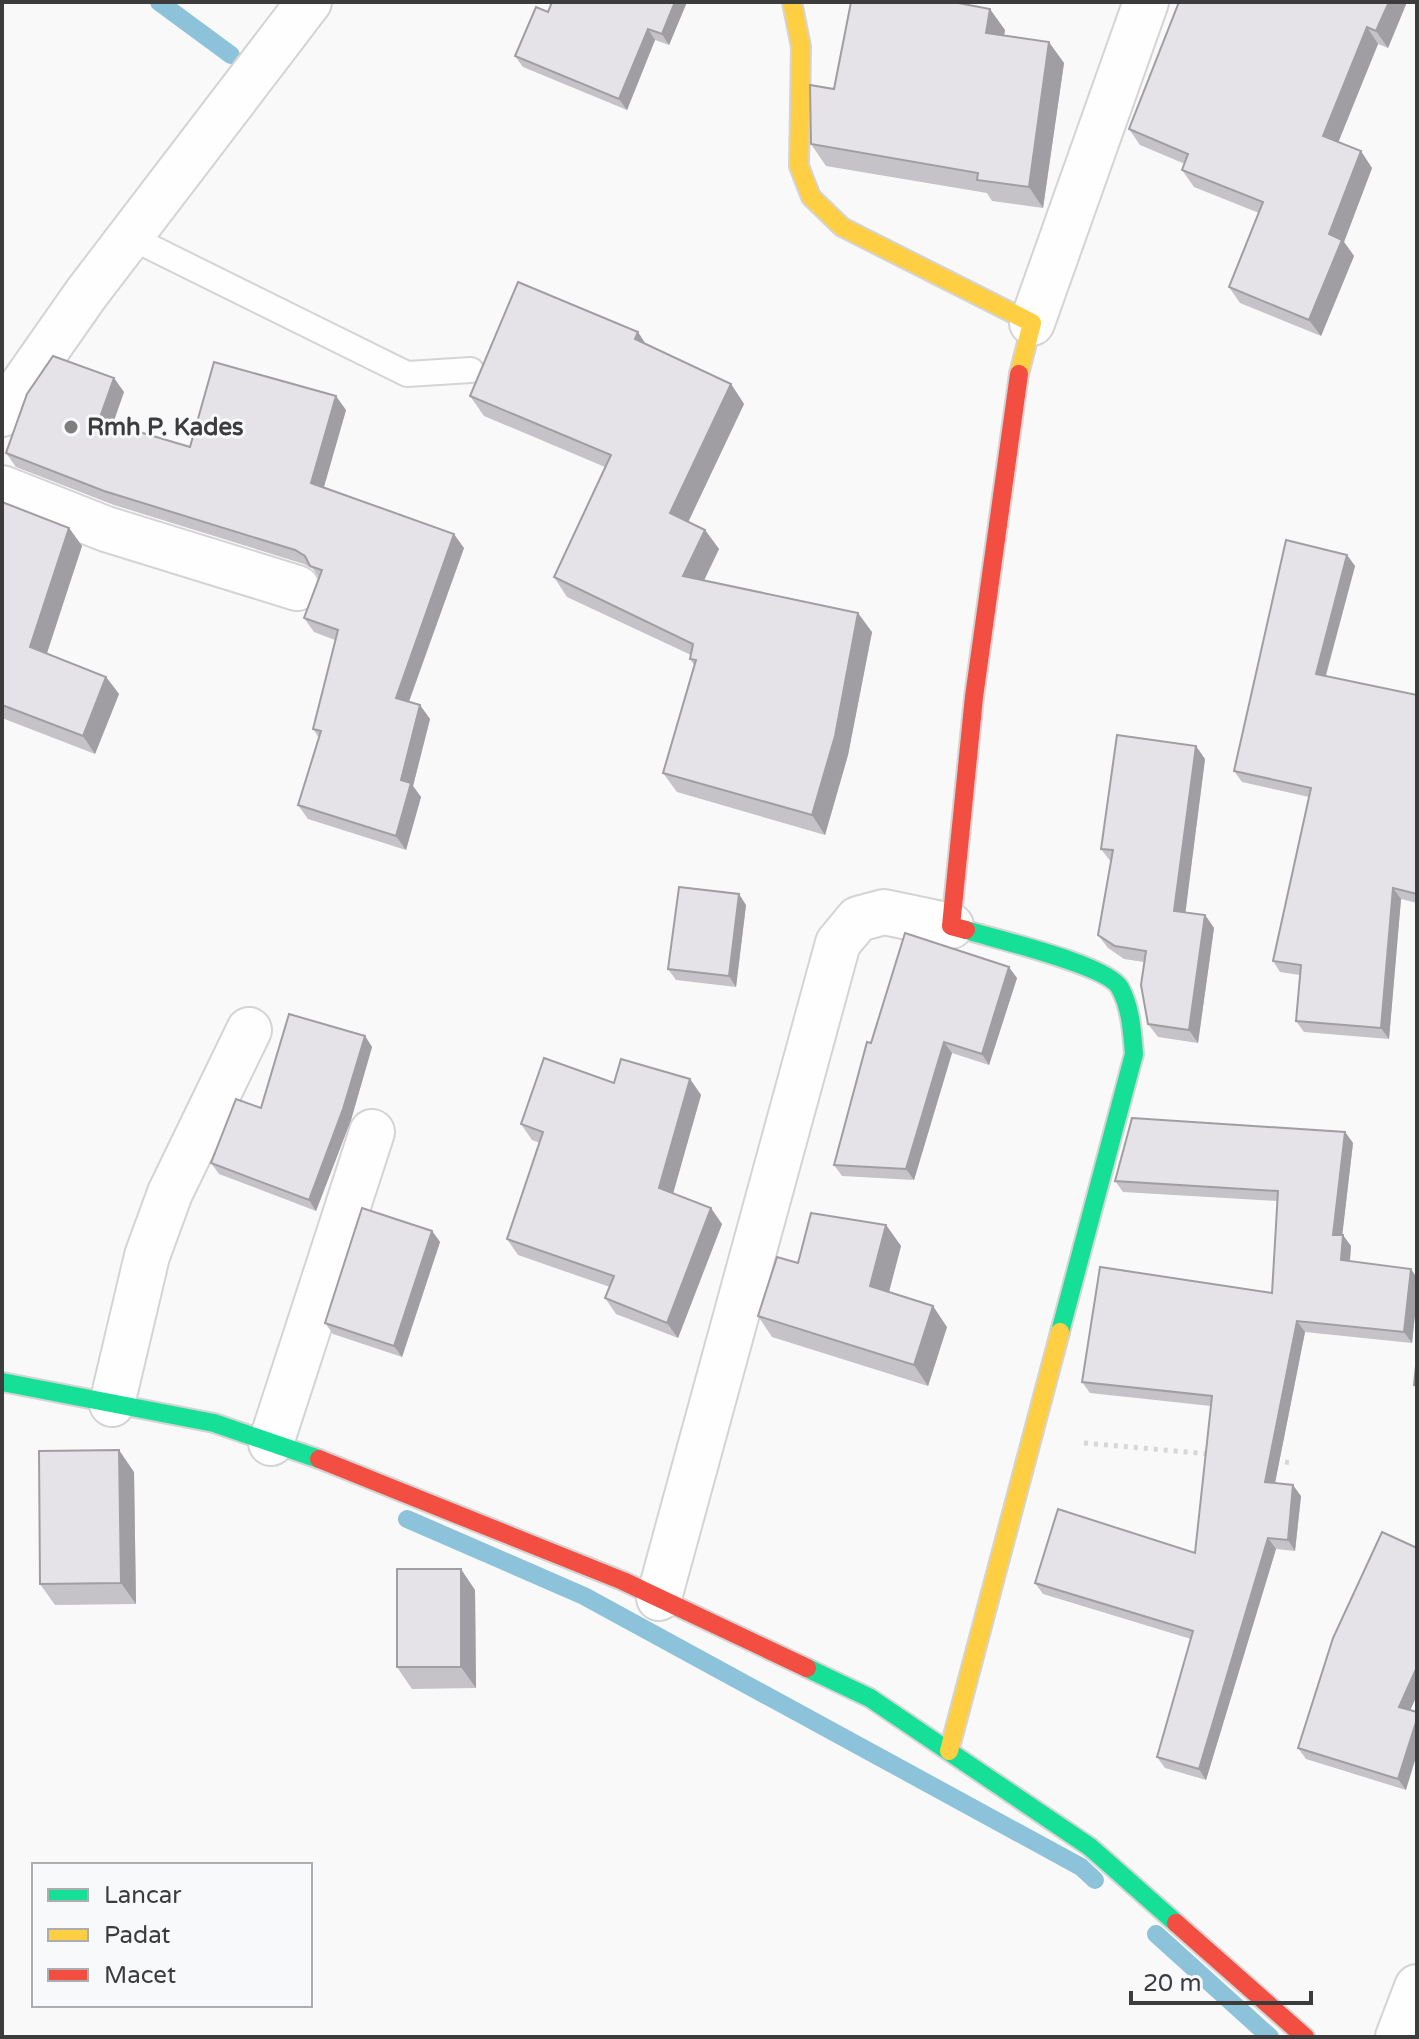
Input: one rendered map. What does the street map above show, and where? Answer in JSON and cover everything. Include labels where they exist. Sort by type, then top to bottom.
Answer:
[{"type":"street","points":[[2,414],[130,237],[309,2]]},
{"type":"street","points":[[792,2],[801,47],[799,166],[811,197],[842,227],[1032,323]]},
{"type":"street","points":[[951,926],[976,681],[1019,371],[1032,323],[1146,2]]},
{"type":"street","points":[[2,488],[106,529],[297,588]]},
{"type":"street","points":[[659,1598],[838,943],[858,919],[884,912],[951,926],[1090,967],[1119,985],[1131,1020],[1134,1054],[949,1751]]},
{"type":"street","points":[[112,1404],[147,1256],[170,1193],[249,1030]]},
{"type":"street","points":[[271,1443],[372,1132]]},
{"type":"street","points":[[2,1382],[214,1423],[331,1463],[659,1598],[870,1698],[1090,1847],[1305,2037]]},
{"type":"street","points":[[1398,2037],[1417,1987]]},
{"type":"lane","points":[[130,237],[407,374],[471,370]]},
{"type":"path","points":[[1031,1440],[1220,1455]]},
{"type":"path","points":[[1264,1460],[1293,1463]]},
{"type":"building","points":[[552,2],[675,2],[662,34],[648,29],[619,99],[515,56],[536,7],[548,12]]},
{"type":"building","points":[[851,2],[953,2],[990,9],[986,33],[1049,42],[1029,187],[977,180],[978,173],[811,144],[810,85],[834,89]]},
{"type":"building","points":[[1179,2],[1389,2],[1376,31],[1367,27],[1323,136],[1361,151],[1329,234],[1342,240],[1309,320],[1229,287],[1263,202],[1182,170],[1188,154],[1129,129]]},
{"type":"building","points":[[518,282],[638,332],[635,339],[731,384],[670,513],[705,530],[683,576],[858,613],[835,736],[812,815],[663,773],[696,660],[690,659],[693,644],[554,577],[611,455],[470,396]]},
{"type":"building","points":[[53,356],[114,378],[99,420],[190,447],[214,362],[336,396],[311,483],[454,534],[396,698],[420,705],[401,780],[411,783],[396,836],[298,805],[321,731],[313,729],[338,630],[304,618],[322,570],[310,566],[305,556],[295,550],[104,491],[6,453],[27,394]]},
{"type":"building","points":[[2,502],[69,528],[30,647],[106,677],[83,736],[2,705]]},
{"type":"building","points":[[1286,540],[1347,555],[1316,674],[1417,695],[1417,894],[1393,888],[1381,1028],[1296,1021],[1301,965],[1273,961],[1311,788],[1234,771]]},
{"type":"building","points":[[1117,735],[1196,746],[1174,911],[1205,915],[1189,1030],[1148,1024],[1141,985],[1146,951],[1115,946],[1098,935],[1113,850],[1101,849]]},
{"type":"building","points":[[679,887],[739,894],[729,976],[668,969]]},
{"type":"building","points":[[905,933],[1009,967],[982,1054],[944,1042],[906,1169],[834,1165],[867,1042],[871,1043]]},
{"type":"building","points":[[289,1014],[365,1036],[343,1109],[309,1200],[211,1163],[236,1099],[261,1108]]},
{"type":"building","points":[[544,1058],[614,1083],[621,1059],[690,1079],[659,1188],[711,1208],[667,1323],[605,1298],[614,1276],[507,1239],[543,1132],[521,1124]]},
{"type":"building","points":[[1132,1118],[1345,1132],[1333,1235],[1343,1235],[1341,1260],[1411,1269],[1404,1332],[1297,1321],[1265,1482],[1293,1485],[1288,1540],[1268,1538],[1199,1769],[1157,1757],[1193,1631],[1035,1583],[1058,1509],[1195,1553],[1212,1396],[1082,1382],[1100,1267],[1272,1293],[1278,1191],[1115,1181]]},
{"type":"building","points":[[362,1208],[432,1231],[394,1346],[325,1323]]},
{"type":"building","points":[[811,1213],[886,1225],[870,1286],[933,1306],[914,1365],[758,1316],[777,1257],[798,1263]]},
{"type":"building","points":[[1417,1356],[1417,1386],[1414,1385]]},
{"type":"building","points":[[119,1450],[121,1583],[40,1584],[39,1451]]},
{"type":"building","points":[[1382,1532],[1417,1548],[1417,1667],[1399,1707],[1417,1712],[1417,1719],[1398,1779],[1298,1748],[1333,1638]]},
{"type":"building","points":[[397,1569],[461,1569],[461,1667],[397,1667]]},
{"type":"waterway","points":[[159,2],[231,55]]},
{"type":"waterway","points":[[407,1519],[584,1596],[1081,1867],[1095,1880]]},
{"type":"waterway","points":[[1156,1934],[1270,2037]]},
{"type":"traffic: fast","points":[[966,930],[1095,970],[1120,988],[1129,1012],[1134,1054],[1060,1332]]},
{"type":"traffic: fast","points":[[2,1382],[214,1423],[319,1459]]},
{"type":"traffic: fast","points":[[807,1668],[870,1698],[1090,1847],[1176,1923]]},
{"type":"traffic: slow","points":[[792,2],[801,47],[799,166],[811,197],[842,227],[1032,323],[1019,374]]},
{"type":"traffic: slow","points":[[949,1751],[1060,1332]]},
{"type":"traffic: jam","points":[[966,930],[951,926],[974,697],[1019,374]]},
{"type":"traffic: jam","points":[[319,1459],[623,1581],[807,1668]]},
{"type":"traffic: jam","points":[[1176,1923],[1305,2037]]},
{"type":"place","name":"Rmh P. Kades","points":[[71,427]]}]
